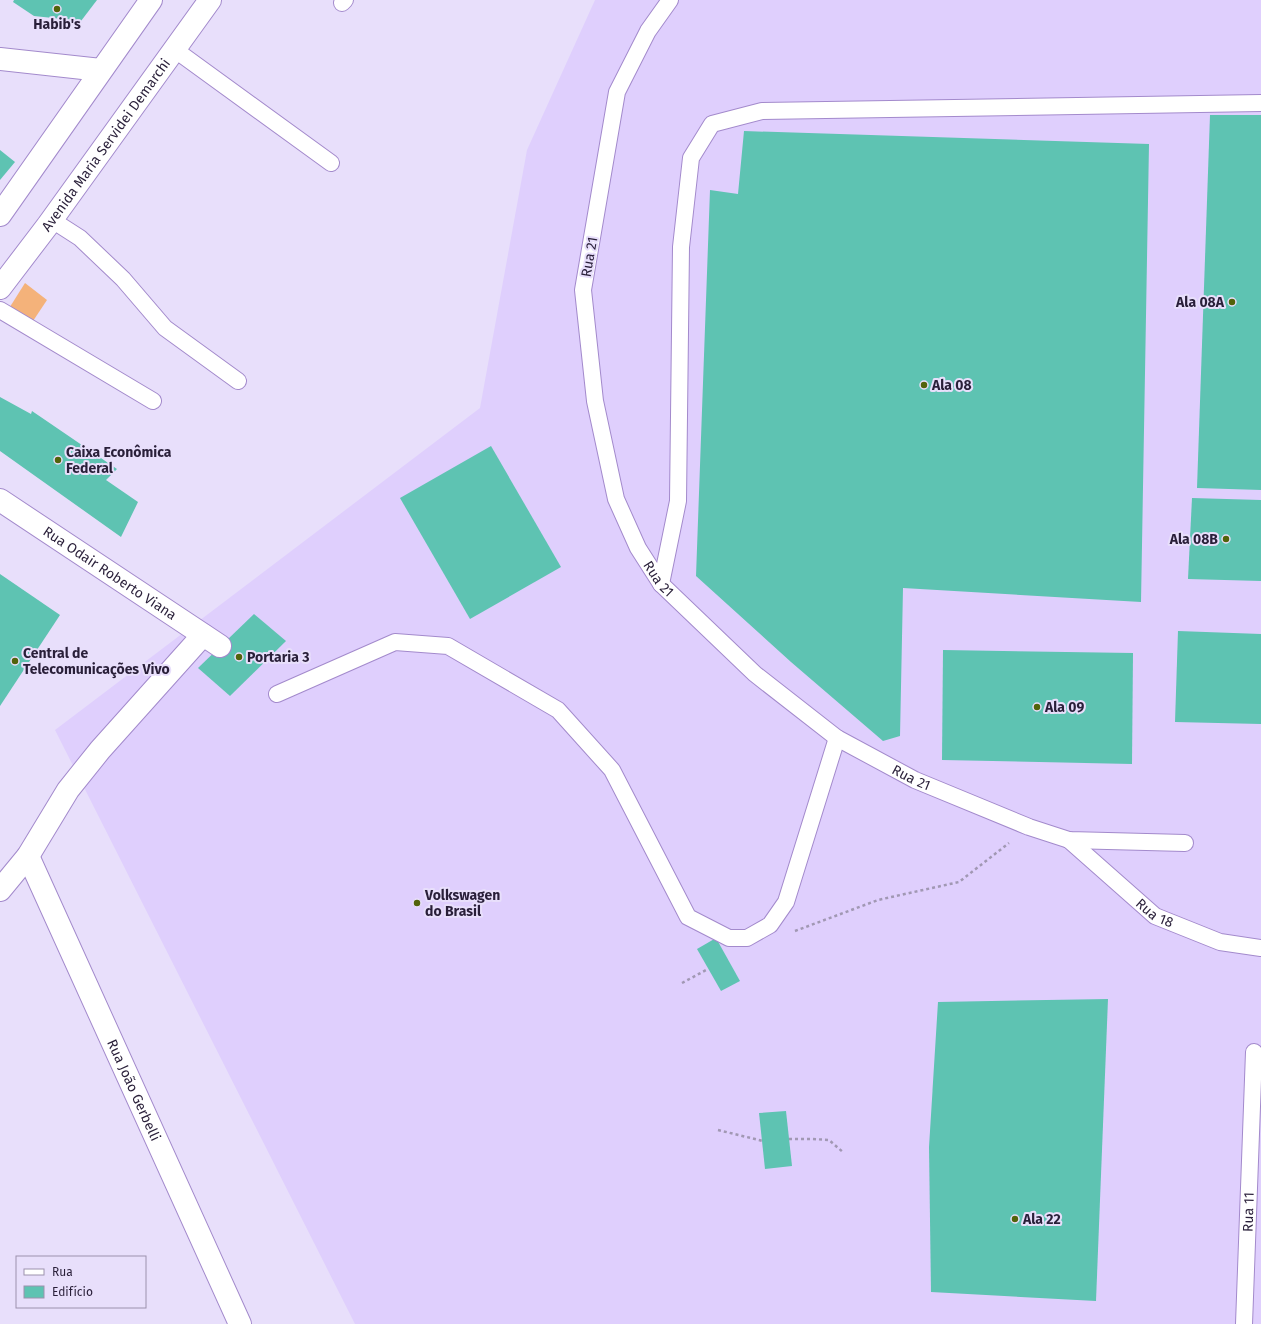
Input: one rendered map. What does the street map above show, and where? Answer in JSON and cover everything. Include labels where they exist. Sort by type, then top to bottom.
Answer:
[{"type":"street","points":[[0,215],[151,0]]},
{"type":"street","name":"Avenida Maria Servidei Demarchi","points":[[0,288],[52,220],[210,0]]},
{"type":"street","points":[[0,59],[101,70]]},
{"type":"street","name":"Rua Odair Roberto Viana","points":[[0,500],[212,640],[100,750],[68,790],[28,856]]},
{"type":"street","points":[[0,890],[28,856]]},
{"type":"street","name":"Rua João Gerbelli","points":[[28,856],[240,1324]]},
{"type":"lane","name":"Rua 21","points":[[670,0],[648,31],[617,92],[583,290],[595,401],[616,498],[638,548],[661,584],[755,674],[837,738],[916,780],[1029,827],[1069,840],[1185,843]]},
{"type":"lane","points":[[174,49],[331,163]]},
{"type":"lane","points":[[661,584],[678,501],[681,255],[683,232],[692,158],[712,124],[762,111],[1261,102]]},
{"type":"lane","points":[[52,220],[86,243],[123,279],[165,328],[238,381]]},
{"type":"lane","points":[[0,310],[153,401]]},
{"type":"lane","points":[[277,694],[395,642],[448,646],[558,710],[612,770],[688,917],[729,938],[747,938],[770,925],[786,902],[837,738]]},
{"type":"lane","name":"Rua 18","points":[[1069,840],[1155,916],[1220,942],[1261,948]]},
{"type":"lane","name":"Rua 11","points":[[1244,1324],[1254,1052]]},
{"type":"path","points":[[792,932],[878,900],[959,882],[1029,827]]},
{"type":"path","points":[[682,983],[708,969]]},
{"type":"path","points":[[718,1130],[763,1141]]},
{"type":"path","points":[[789,1139],[813,1138],[829,1140],[844,1153]]},
{"type":"shaded area","name":"Volkswagen do Brasil","points":[[595,0],[1261,0],[1261,1324],[355,1324],[55,730],[480,408],[527,150]]},
{"type":"shaded area","points":[[25,283],[47,300],[31,324],[8,310]]},
{"type":"building","name":"Habib's","points":[[14,0],[97,0],[81,21],[34,16],[13,2]]},
{"type":"building","name":"Ala 08A","points":[[1210,115],[1261,115],[1261,490],[1197,488]]},
{"type":"building","name":"Ala 08","points":[[744,131],[1149,144],[1141,602],[903,588],[900,736],[883,741],[791,662],[696,576],[710,190],[738,194]]},
{"type":"building","points":[[0,150],[15,162],[0,180]]},
{"type":"building","name":"Caixa Econômica Federal","points":[[0,397],[31,414],[32,411],[117,469],[106,480],[138,502],[121,537],[0,451]]},
{"type":"building","points":[[491,446],[561,567],[470,619],[400,498]]},
{"type":"building","name":"Ala 08B","points":[[1192,498],[1261,500],[1261,581],[1188,579]]},
{"type":"building","name":"Central de Telecomunicações Vivo","points":[[0,574],[60,615],[0,706]]},
{"type":"building","name":"Portaria 3","points":[[254,614],[286,641],[230,696],[198,668]]},
{"type":"building","points":[[1178,631],[1261,634],[1261,724],[1175,722]]},
{"type":"building","name":"Ala 09","points":[[943,650],[1133,653],[1132,764],[942,760]]},
{"type":"building","points":[[716,938],[740,981],[721,991],[697,949]]},
{"type":"building","name":"Ala 22","points":[[1108,999],[1096,1301],[931,1292],[929,1147],[938,1002]]},
{"type":"building","points":[[786,1111],[792,1166],[765,1169],[759,1113]]},
{"type":"place","name":"Habib's","points":[[57,9]]},
{"type":"place","name":"Ala 08A","points":[[1232,302]]},
{"type":"place","name":"Ala 08","points":[[924,385]]},
{"type":"place","name":"Caixa Econômica Federal","points":[[58,460]]},
{"type":"place","name":"Ala 08B","points":[[1226,539]]},
{"type":"place","name":"Portaria 3","points":[[239,657]]},
{"type":"place","name":"Central de Telecomunicações Vivo","points":[[15,661]]},
{"type":"place","name":"Ala 09","points":[[1037,707]]},
{"type":"place","name":"Volkswagen do Brasil","points":[[417,903]]},
{"type":"place","name":"Ala 22","points":[[1015,1219]]}]
